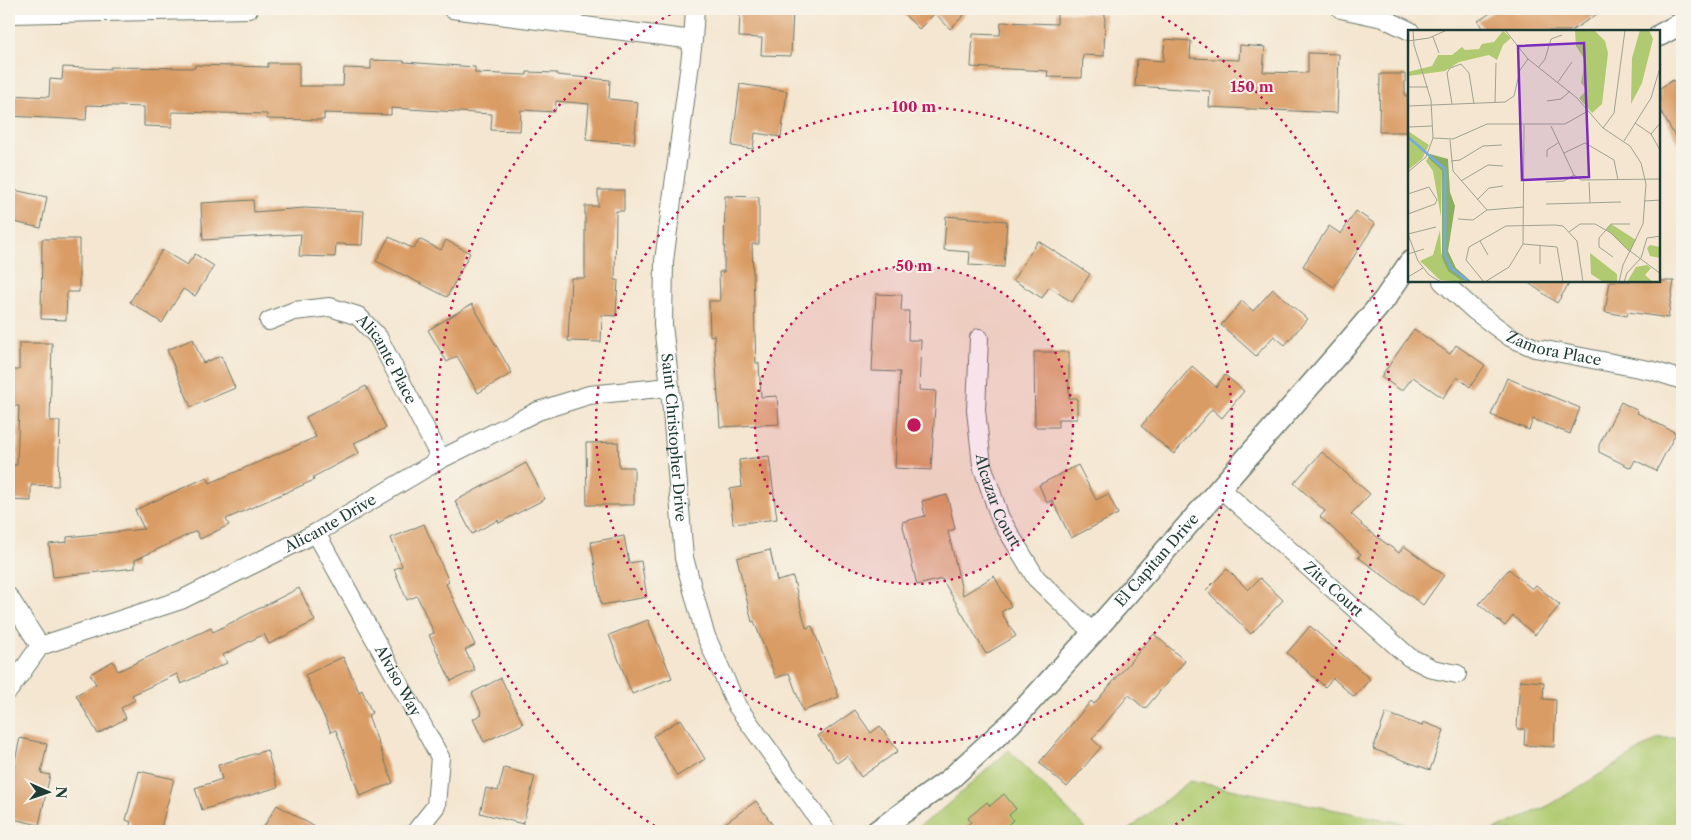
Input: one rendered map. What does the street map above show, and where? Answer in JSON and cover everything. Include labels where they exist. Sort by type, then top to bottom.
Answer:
[{"type":"street","points":[[9,14],[249,9]]},
{"type":"street","points":[[452,9],[693,40]]},
{"type":"street","name":"Saint Christopher Drive","points":[[695,9],[693,40],[664,261],[663,325],[684,558],[705,634],[737,706],[827,831]]},
{"type":"street","points":[[1341,9],[1383,18],[1408,30]]},
{"type":"street","points":[[1661,34],[1682,23]]},
{"type":"street","name":"El Capitan Drive","points":[[877,831],[949,780],[992,742],[1093,633],[1384,300],[1408,265]]},
{"type":"street","name":"Zamora Place","points":[[1443,282],[1475,311],[1510,337],[1536,348],[1654,371],[1682,380]]},
{"type":"street","name":"Alicante Place","points":[[269,321],[294,311],[330,307],[358,316],[378,337],[441,459]]},
{"type":"street","name":"Alcazar Court","points":[[979,338],[976,410],[982,465],[1000,518],[1036,578],[1093,633]]},
{"type":"street","name":"Alicante Drive","points":[[40,646],[181,600],[316,533],[441,459],[538,411],[590,395],[670,387]]},
{"type":"street","name":"Zita Court","points":[[1220,488],[1409,657],[1433,669],[1457,674]]},
{"type":"street","name":"Alviso Way","points":[[316,533],[440,757],[436,806],[416,831]]},
{"type":"street","points":[[9,597],[40,646],[9,690]]},
{"type":"green space","points":[[1659,738],[1682,738],[1682,831],[1492,831],[1550,805]]},
{"type":"green space","points":[[1009,750],[1088,831],[912,831],[938,813]]},
{"type":"green space","points":[[1190,781],[1442,831],[1127,831]]},
{"type":"building","points":[[740,9],[793,9],[791,56],[761,55],[762,38],[739,37]]},
{"type":"building","points":[[899,9],[970,9],[950,29],[935,13],[919,29]]},
{"type":"building","points":[[1497,9],[1605,9],[1573,30],[1483,30],[1478,21]]},
{"type":"building","points":[[1057,12],[1105,14],[1104,56],[1083,55],[1082,78],[1047,77],[1048,71],[971,67],[973,34],[1000,35],[1001,22],[1057,24]]},
{"type":"building","points":[[1165,39],[1191,41],[1190,58],[1239,60],[1240,45],[1265,47],[1263,72],[1308,73],[1308,53],[1339,54],[1337,113],[1209,107],[1210,91],[1135,86],[1137,59],[1163,61]]},
{"type":"building","points":[[371,60],[475,67],[475,73],[527,75],[527,72],[557,73],[557,75],[610,80],[609,99],[638,102],[634,144],[586,140],[589,104],[556,101],[555,112],[521,110],[520,131],[491,130],[492,114],[391,108],[391,115],[324,113],[324,120],[267,119],[267,114],[172,112],[172,127],[144,126],[144,107],[87,105],[86,120],[9,116],[9,95],[49,97],[50,79],[62,80],[63,67],[110,69],[110,67],[195,68],[195,65],[268,67],[268,63],[299,63],[299,86],[343,86],[344,68],[371,69]]},
{"type":"building","points":[[1380,74],[1405,74],[1405,96],[1408,96],[1408,132],[1379,132]]},
{"type":"building","points":[[1673,80],[1682,96],[1682,149],[1661,112],[1661,87]]},
{"type":"building","points":[[740,84],[787,91],[781,137],[755,133],[753,149],[732,146]]},
{"type":"building","points":[[9,189],[47,197],[41,228],[9,221]]},
{"type":"building","points":[[598,190],[624,190],[624,211],[616,211],[615,280],[618,280],[616,316],[602,315],[601,342],[568,341],[571,278],[585,278],[585,206],[598,206]]},
{"type":"building","points":[[725,196],[759,197],[759,244],[752,244],[756,363],[759,363],[761,397],[777,396],[779,424],[720,427],[714,335],[710,336],[709,301],[720,301],[719,272],[724,272]]},
{"type":"building","points":[[253,200],[254,212],[304,208],[364,211],[362,245],[336,244],[335,257],[299,256],[301,234],[203,240],[201,203]]},
{"type":"building","points":[[1356,211],[1375,224],[1334,287],[1303,266],[1329,226],[1341,234]]},
{"type":"building","points":[[946,216],[1007,221],[1004,267],[969,265],[970,252],[944,250]]},
{"type":"building","points":[[389,237],[414,249],[419,239],[441,250],[446,240],[470,253],[447,297],[376,261]]},
{"type":"building","points":[[42,239],[79,239],[79,292],[67,292],[66,320],[41,319]]},
{"type":"building","points":[[1038,241],[1090,274],[1072,302],[1049,287],[1042,298],[1013,280]]},
{"type":"building","points":[[162,250],[187,265],[195,254],[214,266],[195,296],[183,289],[162,323],[130,302]]},
{"type":"building","points":[[1674,281],[1668,318],[1628,312],[1627,316],[1605,312],[1610,282]]},
{"type":"building","points":[[1527,282],[1570,282],[1557,303]]},
{"type":"building","points":[[1273,289],[1307,319],[1285,345],[1274,336],[1256,356],[1221,325],[1242,301],[1253,311]]},
{"type":"building","points":[[876,294],[902,295],[901,311],[909,311],[908,340],[921,340],[919,390],[936,391],[931,470],[895,468],[900,372],[872,371]]},
{"type":"building","points":[[472,304],[512,373],[478,393],[457,356],[447,362],[428,330]]},
{"type":"building","points":[[1414,329],[1450,354],[1456,345],[1485,365],[1470,387],[1457,377],[1443,398],[1413,377],[1402,391],[1381,377]]},
{"type":"building","points":[[193,339],[203,363],[221,356],[235,388],[191,407],[167,350]]},
{"type":"building","points":[[19,343],[52,343],[50,421],[60,421],[58,486],[31,485],[31,501],[9,500],[9,465],[17,465],[19,406],[9,406],[9,370],[19,370]]},
{"type":"building","points":[[1034,352],[1069,352],[1069,398],[1077,398],[1077,419],[1058,419],[1058,427],[1035,427]]},
{"type":"building","points":[[1192,366],[1216,387],[1225,375],[1244,391],[1222,418],[1212,409],[1174,454],[1141,426]]},
{"type":"building","points":[[1507,378],[1580,408],[1570,434],[1533,419],[1529,430],[1491,415]]},
{"type":"building","points":[[366,386],[386,428],[354,443],[359,453],[313,477],[314,480],[226,519],[229,525],[200,539],[196,531],[135,560],[135,568],[53,577],[49,544],[67,542],[67,537],[144,529],[135,510],[207,477],[210,483],[316,437],[306,417]]},
{"type":"building","points":[[1621,402],[1638,411],[1637,413],[1676,433],[1656,471],[1635,460],[1631,468],[1599,452],[1599,445]]},
{"type":"building","points":[[618,442],[619,467],[634,467],[634,505],[587,505],[586,443]]},
{"type":"building","points":[[1322,452],[1370,494],[1351,514],[1361,525],[1399,553],[1404,546],[1444,575],[1423,605],[1358,557],[1361,554],[1320,517],[1325,511],[1294,483]]},
{"type":"building","points":[[769,456],[777,519],[733,524],[730,489],[742,487],[739,460]]},
{"type":"building","points":[[526,463],[545,499],[499,523],[498,520],[472,534],[455,501]]},
{"type":"building","points":[[1078,465],[1096,500],[1108,494],[1118,514],[1071,538],[1052,500],[1047,503],[1039,485]]},
{"type":"building","points":[[947,495],[955,529],[948,531],[963,595],[994,576],[1011,606],[1001,612],[1016,636],[986,654],[942,579],[917,585],[902,522],[925,516],[922,501]]},
{"type":"building","points":[[424,524],[449,582],[446,584],[475,645],[465,650],[475,670],[451,681],[429,635],[434,633],[417,596],[407,600],[394,569],[402,566],[391,538]]},
{"type":"building","points":[[624,536],[629,563],[641,561],[647,597],[601,605],[591,542]]},
{"type":"building","points":[[770,550],[777,581],[793,577],[806,628],[812,626],[839,697],[803,711],[789,673],[776,678],[754,621],[752,622],[737,558]]},
{"type":"building","points":[[1227,569],[1248,590],[1260,578],[1283,600],[1251,634],[1206,590]]},
{"type":"building","points":[[1509,569],[1532,589],[1536,585],[1560,605],[1535,635],[1513,616],[1505,626],[1479,604]]},
{"type":"building","points":[[299,588],[315,621],[269,644],[264,634],[223,655],[227,663],[181,684],[177,674],[132,695],[135,700],[121,708],[126,718],[98,734],[76,695],[96,684],[90,674],[113,661],[118,671],[211,628],[213,632]]},
{"type":"building","points":[[648,620],[672,678],[632,694],[609,635]]},
{"type":"building","points":[[1310,626],[1370,679],[1354,697],[1333,678],[1325,687],[1287,653]]},
{"type":"building","points":[[1154,634],[1185,661],[1145,709],[1129,695],[1092,739],[1101,747],[1067,787],[1039,763],[1091,701],[1094,704]]},
{"type":"building","points":[[343,657],[359,692],[362,690],[372,713],[368,715],[393,783],[360,796],[336,730],[331,732],[305,675]]},
{"type":"building","points":[[501,678],[523,724],[484,742],[473,719],[482,714],[472,693]]},
{"type":"building","points":[[1520,680],[1544,682],[1543,699],[1556,700],[1554,747],[1524,745],[1525,729],[1517,729]]},
{"type":"building","points":[[855,710],[871,733],[880,726],[898,751],[861,777],[847,756],[837,763],[818,736]]},
{"type":"building","points":[[1386,713],[1422,726],[1423,722],[1444,730],[1430,770],[1373,749]]},
{"type":"building","points":[[681,719],[705,759],[677,776],[653,736]]},
{"type":"building","points":[[20,738],[47,744],[41,773],[50,775],[39,825],[9,818],[9,788]]},
{"type":"building","points":[[267,750],[278,787],[202,810],[195,788],[222,779],[218,765]]},
{"type":"building","points":[[504,768],[535,776],[523,824],[480,813],[486,788],[498,791]]},
{"type":"building","points":[[139,771],[174,779],[160,831],[128,831],[131,822],[126,820]]},
{"type":"building","points":[[1004,794],[1016,809],[1009,815],[1013,820],[1001,831],[960,831],[971,822],[968,818],[987,802],[990,806]]},
{"type":"building","points":[[756,801],[777,831],[714,831]]},
{"type":"building","points":[[277,805],[322,831],[261,831]]}]
